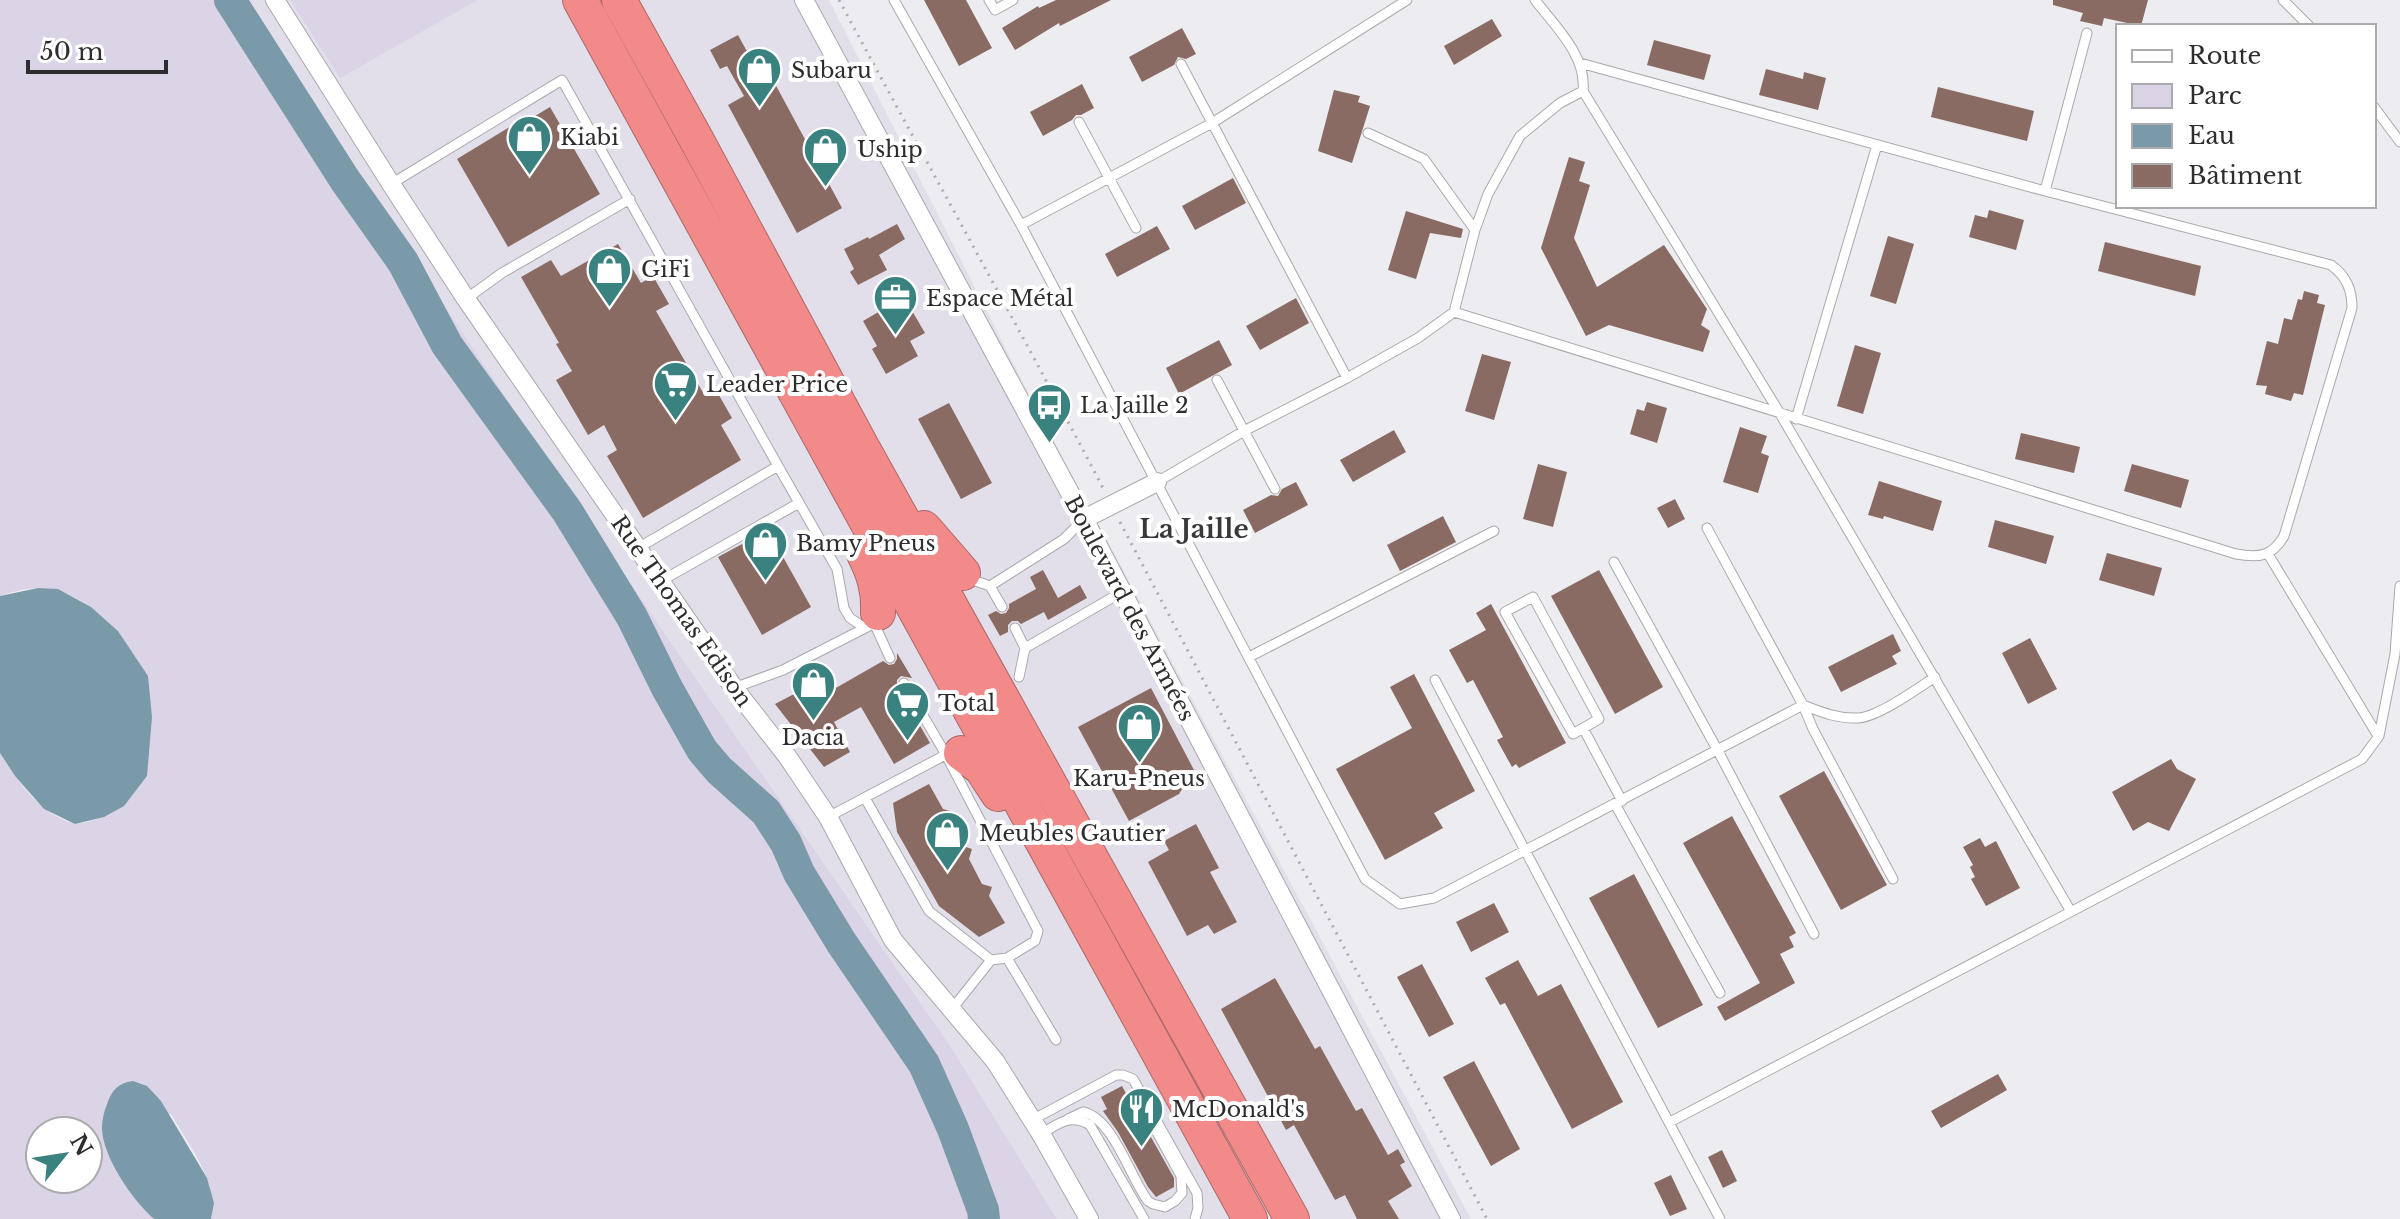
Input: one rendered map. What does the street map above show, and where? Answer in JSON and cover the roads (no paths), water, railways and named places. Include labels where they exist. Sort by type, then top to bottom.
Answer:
[{"type":"highway","points":[[580,0],[1250,1219]]},
{"type":"highway","points":[[619,0],[862,447],[1292,1219]]},
{"type":"highway","points":[[774,353],[806,445],[874,574],[879,594],[872,622]]},
{"type":"highway","points":[[862,447],[926,531],[976,579]]},
{"type":"highway","points":[[1022,663],[1017,694],[1019,701],[1122,914]]},
{"type":"highway","points":[[953,753],[981,768],[1094,937]]},
{"type":"highway","points":[[1128,999],[1216,1191],[1221,1219]]},
{"type":"street","name":"Rue Thomas Edison","points":[[275,0],[466,299],[734,688],[787,756],[828,817],[893,940],[995,1061],[1089,1219]]},
{"type":"street","name":"Boulevard des Armées","points":[[804,0],[1084,519],[1451,1219]]},
{"type":"street","points":[[1084,519],[1157,482]]},
{"type":"lane","points":[[894,0],[1021,225],[1365,879],[1400,904],[1434,898],[1803,705],[1833,716],[1861,718],[1896,702],[1935,677]]},
{"type":"lane","points":[[989,0],[995,10],[1013,0]]},
{"type":"lane","points":[[1021,225],[1212,123],[1407,0]]},
{"type":"lane","points":[[1535,0],[1580,63],[1583,91],[1779,412],[2070,910]]},
{"type":"lane","points":[[2283,0],[2307,24]]},
{"type":"lane","points":[[2045,191],[2087,33]]},
{"type":"lane","points":[[1454,312],[2236,554],[2268,554],[2287,528],[2352,308],[2346,280],[2335,268],[2323,262],[2045,191],[1580,63]]},
{"type":"lane","points":[[1181,64],[1347,378]]},
{"type":"lane","points":[[391,184],[562,80],[837,569],[844,608],[850,618],[872,622]]},
{"type":"lane","points":[[1157,482],[1244,431],[1418,338],[1454,312],[1475,230],[1488,194],[1520,136],[1560,103],[1583,91]]},
{"type":"lane","points":[[2376,110],[2400,142]]},
{"type":"lane","points":[[1079,122],[1136,228]]},
{"type":"lane","points":[[1368,133],[1424,159],[1475,230]]},
{"type":"lane","points":[[1796,419],[1877,145]]},
{"type":"lane","points":[[466,299],[502,273],[630,199]]},
{"type":"lane","points":[[1217,380],[1275,489]]},
{"type":"lane","points":[[638,548],[778,466]]},
{"type":"lane","points":[[661,581],[799,503]]},
{"type":"lane","points":[[1002,607],[976,579],[1064,539],[1084,519]]},
{"type":"lane","points":[[1707,528],[1893,879]]},
{"type":"lane","points":[[1249,657],[1494,531]]},
{"type":"lane","points":[[2268,554],[2379,736]]},
{"type":"lane","points":[[1614,562],[1814,934]]},
{"type":"lane","points":[[1670,1122],[2362,759],[2379,736],[2395,654],[2400,586]]},
{"type":"lane","points":[[1015,628],[1022,663],[1122,592]]},
{"type":"lane","points":[[1533,597],[1599,719],[1583,728],[1573,734],[1505,612],[1533,597]]},
{"type":"lane","points":[[872,622],[890,658]]},
{"type":"lane","points":[[734,688],[794,665],[872,622]]},
{"type":"lane","points":[[1435,680],[1720,1219]]},
{"type":"lane","points":[[904,683],[953,753],[1038,931],[1035,941],[1007,958],[991,960],[952,1009]]},
{"type":"lane","points":[[1583,728],[1618,802],[1720,993]]},
{"type":"lane","points":[[828,817],[953,753]]},
{"type":"lane","points":[[865,798],[929,911],[991,960]]},
{"type":"lane","points":[[1007,958],[1056,1040]]},
{"type":"lane","points":[[1036,1127],[1116,1075],[1128,1076],[1144,1095],[1197,1193],[1195,1219]]},
{"type":"lane","points":[[1036,1127],[1083,1112],[1099,1119],[1148,1201],[1165,1207],[1182,1193],[1181,1176],[1145,1110],[1144,1095]]},
{"type":"lane","points":[[1068,1119],[1081,1120],[1090,1125],[1144,1219]]},
{"type":"water","points":[[38,588],[58,589],[91,607],[118,631],[148,676],[152,717],[147,776],[124,806],[104,817],[75,824],[44,809],[15,776],[0,753],[0,596]]},
{"type":"water","points":[[133,1081],[147,1086],[161,1101],[207,1178],[214,1203],[211,1219],[154,1219],[120,1177],[104,1142],[104,1115],[113,1091],[123,1083]]},
{"type":"waterway","points":[[230,0],[345,180],[403,262],[447,345],[567,511],[632,617],[702,750],[719,770],[766,812],[841,942],[924,1064],[953,1129],[984,1219]]},
{"type":"place","name":"Subaru","points":[[760,109]]},
{"type":"place","name":"Kiabi","points":[[529,176]]},
{"type":"place","name":"Uship","points":[[826,188]]},
{"type":"place","name":"GiFi","points":[[610,308]]},
{"type":"place","name":"Espace Métal","points":[[895,337]]},
{"type":"place","name":"Leader Price","points":[[675,423]]},
{"type":"place","name":"La Jaille 2","points":[[1049,444]]},
{"type":"place","name":"Bamy Pneus","points":[[765,582]]},
{"type":"place","name":"Dacia","points":[[813,723]]},
{"type":"place","name":"Total","points":[[907,742]]},
{"type":"place","name":"Karu-Pneus","points":[[1139,764]]},
{"type":"place","name":"Meubles Gautier","points":[[948,872]]},
{"type":"place","name":"McDonald's","points":[[1141,1148]]},
{"type":"district","name":"La Jaille","points":[[1194,529]]}]
